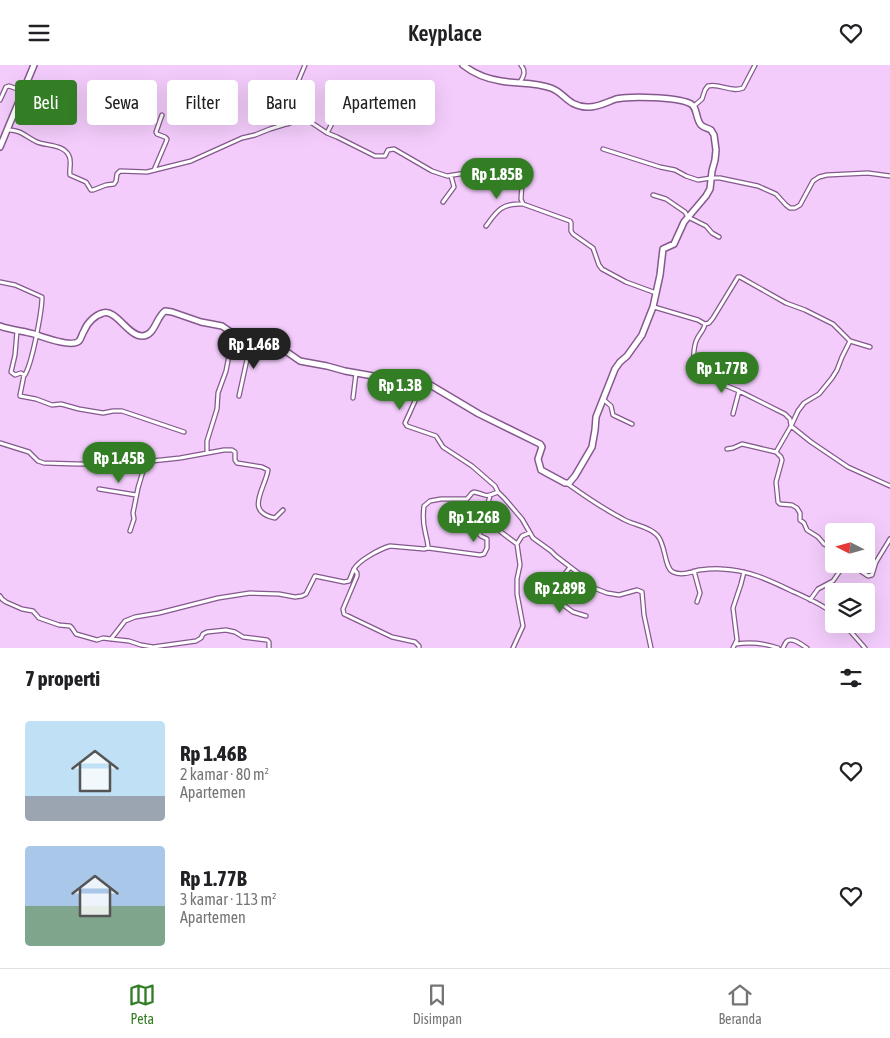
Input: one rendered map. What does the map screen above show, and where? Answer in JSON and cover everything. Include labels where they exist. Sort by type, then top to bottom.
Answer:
[{"type":"street","points":[[28,80],[34,65]]},
{"type":"street","points":[[299,80],[305,65]]},
{"type":"street","points":[[463,65],[479,74],[496,80],[534,83],[554,89],[569,102],[581,107],[592,107],[612,100],[626,98],[666,99],[688,102],[694,106],[700,124],[711,130],[714,135],[716,155],[710,189],[680,227],[674,244],[663,249],[653,307],[639,340],[615,369],[596,417],[592,447],[572,481],[568,484]]},
{"type":"street","points":[[520,82],[524,74],[524,69],[521,65]]},
{"type":"street","points":[[694,106],[702,99],[708,86],[716,85],[737,90],[743,88],[755,65]]},
{"type":"street","points":[[0,100],[6,87],[15,89]]},
{"type":"street","points":[[0,147],[15,109]]},
{"type":"street","points":[[153,171],[167,139],[156,134],[162,115]]},
{"type":"street","points":[[6,130],[20,131],[38,142],[66,151],[70,158],[70,175],[86,182],[92,190],[114,183],[120,171],[142,173],[191,161],[242,138],[285,125]]},
{"type":"street","points":[[315,125],[327,133],[378,157],[385,156],[388,150],[394,149],[441,175],[450,176],[472,172],[496,179],[507,173],[510,174],[522,184],[521,199],[523,204]]},
{"type":"street","points":[[327,133],[331,125]]},
{"type":"street","points":[[603,149],[675,170],[698,180],[720,178],[770,190],[793,209],[800,205],[814,181],[819,177],[858,173],[890,176]]},
{"type":"street","points":[[443,202],[454,187],[450,176]]},
{"type":"street","points":[[653,195],[666,199],[686,212],[688,217],[706,226],[719,237]]},
{"type":"street","points":[[486,226],[494,214],[508,204],[523,204],[570,221],[571,231],[593,248],[602,269],[656,293]]},
{"type":"street","points":[[790,426],[790,419],[785,414],[695,372],[693,365],[696,340],[704,329],[705,324],[709,323],[713,318],[736,280],[740,277],[786,303],[833,324],[850,341],[870,347]]},
{"type":"street","points":[[0,282],[15,285],[42,297],[36,335],[24,376],[21,397],[36,399],[52,405],[61,404],[103,413],[122,411],[184,431]]},
{"type":"street","points":[[653,307],[698,319],[705,324]]},
{"type":"street","points":[[0,326],[67,343],[77,343],[89,323],[102,313],[108,313],[134,333],[145,336],[152,331],[162,312],[167,311],[200,322],[222,326],[238,337],[287,351],[300,361],[379,377],[427,383],[479,414],[540,444],[542,447],[538,459],[542,470],[625,520],[656,534],[663,545],[671,571],[682,574],[706,569],[744,572],[762,577],[825,609]]},
{"type":"street","points":[[17,331],[11,372],[15,375],[22,373],[24,376]]},
{"type":"street","points":[[207,453],[207,441],[217,409],[218,393],[226,371],[233,335]]},
{"type":"street","points":[[239,396],[251,341]]},
{"type":"street","points":[[776,452],[804,403],[819,393],[837,371],[850,341]]},
{"type":"street","points":[[353,398],[356,372]]},
{"type":"street","points":[[421,381],[406,419],[405,423],[407,426],[436,436],[443,447],[472,466],[495,486],[522,519],[533,538],[594,588],[607,593],[621,595],[637,590],[642,592],[644,615],[651,648]]},
{"type":"street","points":[[732,414],[739,391]]},
{"type":"street","points":[[604,400],[611,407],[613,415],[632,423]]},
{"type":"street","points":[[790,426],[848,467],[890,485]]},
{"type":"street","points":[[0,443],[29,452],[38,461],[44,463],[90,464],[117,461],[146,461],[232,450],[235,453],[237,463],[267,469],[268,473],[258,500],[258,508],[261,513],[275,518],[283,510]]},
{"type":"street","points":[[727,449],[742,444],[776,452],[782,460],[776,481],[778,502],[797,508],[800,513],[800,520],[804,523],[807,530],[825,544]]},
{"type":"street","points":[[130,531],[134,519],[136,495],[146,461]]},
{"type":"street","points":[[99,489],[136,495]]},
{"type":"street","points":[[428,548],[424,528],[424,509],[426,504],[430,501],[441,499],[466,499],[474,492],[490,496],[498,492]]},
{"type":"street","points":[[111,639],[125,621],[135,617],[159,613],[218,597],[250,593],[302,597],[306,594],[315,576],[347,582],[354,569],[372,554],[390,546],[484,554],[487,547],[487,539],[479,534],[490,496]]},
{"type":"street","points":[[501,532],[517,544]]},
{"type":"street","points":[[513,648],[523,626],[518,594],[517,579],[520,565],[517,544],[522,536],[529,533]]},
{"type":"street","points":[[875,565],[890,539]]},
{"type":"street","points":[[570,567],[559,583],[562,605],[573,612],[586,616]]},
{"type":"street","points":[[354,569],[357,576],[343,609],[344,615],[392,637],[415,642],[419,648]]},
{"type":"street","points":[[694,571],[700,593],[697,602]]},
{"type":"street","points":[[734,646],[737,636],[733,607],[744,572]]},
{"type":"street","points":[[810,600],[818,589],[833,581],[839,573]]},
{"type":"street","points":[[561,591],[582,600]]},
{"type":"street","points":[[0,596],[4,601],[22,609],[33,611],[39,618],[59,625],[70,626],[76,634],[97,640],[103,638],[129,641],[146,646],[159,646],[189,643],[200,639],[204,633],[226,630],[235,632],[243,637],[267,639],[269,648]]},
{"type":"street","points":[[852,633],[865,648]]},
{"type":"street","points":[[783,648],[787,641],[790,640],[794,640],[807,648]]},
{"type":"street","points":[[734,646],[745,643],[761,643],[778,648]]}]
